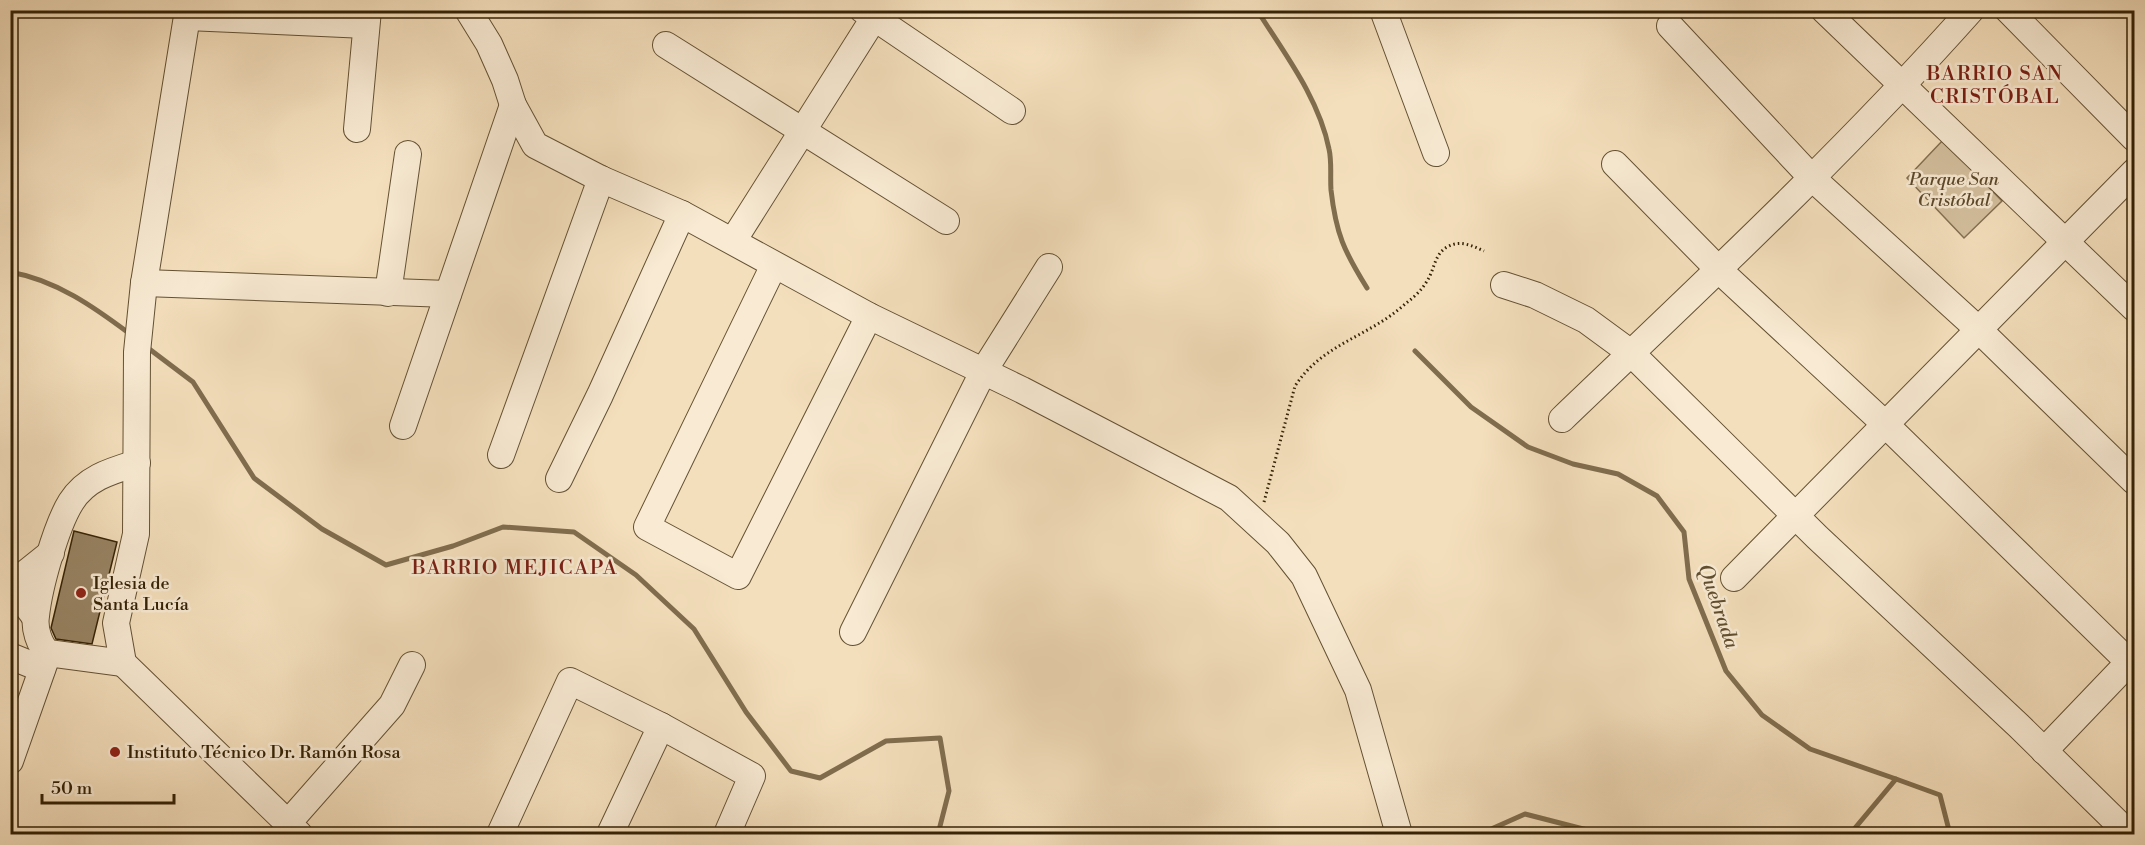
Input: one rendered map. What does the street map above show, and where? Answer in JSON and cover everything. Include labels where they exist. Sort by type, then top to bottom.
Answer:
[{"type":"street","points":[[468,10],[489,44],[513,105],[535,145],[601,178],[682,214],[869,316],[1228,498],[1258,524],[1278,543],[1304,576],[1358,690],[1399,834]]},
{"type":"street","points":[[1383,10],[1436,153]]},
{"type":"street","points":[[1824,10],[2134,308]]},
{"type":"street","points":[[1562,419],[1720,271],[1903,87],[1971,10]]},
{"type":"street","points":[[2008,10],[2134,138]]},
{"type":"street","points":[[733,241],[803,131],[872,13],[1012,111]]},
{"type":"street","points":[[357,129],[367,18],[188,14],[144,282],[137,352],[136,534],[116,623],[123,663],[294,829],[392,705],[412,665]]},
{"type":"street","points":[[1670,26],[1811,177],[1979,330],[2134,481]]},
{"type":"street","points":[[666,45],[946,221]]},
{"type":"street","points":[[403,426],[513,105]]},
{"type":"street","points":[[388,293],[408,154]]},
{"type":"street","points":[[1615,164],[1720,271],[1885,424],[2133,662],[2044,751]]},
{"type":"street","points":[[1734,578],[2134,172]]},
{"type":"street","points":[[501,455],[601,178]]},
{"type":"street","points":[[559,479],[600,395],[682,214]]},
{"type":"street","points":[[774,265],[647,526],[738,576],[869,316]]},
{"type":"street","points":[[853,632],[983,372],[1049,267]]},
{"type":"street","points":[[144,282],[448,294]]},
{"type":"street","points":[[1504,285],[1535,295],[1586,320],[1631,353],[1795,515],[2129,834]]},
{"type":"street","points":[[10,761],[45,661],[35,617],[51,553],[72,501],[98,475],[137,463]]},
{"type":"street","points":[[11,586],[51,553]]},
{"type":"street","points":[[10,570],[11,586],[35,617]]},
{"type":"street","points":[[10,656],[45,661],[123,663]]},
{"type":"street","points":[[500,834],[570,681],[661,726],[752,776],[727,834]]},
{"type":"street","points":[[610,834],[661,726]]},
{"type":"path","points":[[1258,524],[1295,386],[1305,371],[1328,351],[1396,313],[1428,280],[1438,255],[1449,246],[1467,244],[1484,252]]},
{"type":"green space","name":"Parque San Cristóbal","points":[[1943,140],[2002,201],[1964,238],[1907,178]]},
{"type":"building","name":"Iglesia de Santa Lucía","points":[[74,531],[117,542],[92,644],[56,639],[51,628]]},
{"type":"waterway","name":"Quebrada","points":[[1257,10],[1299,76],[1317,112],[1330,154],[1331,190],[1342,242],[1367,288]]},
{"type":"waterway","points":[[10,272],[59,288],[103,314],[130,334]]},
{"type":"waterway","points":[[144,345],[193,382],[254,478],[322,529],[386,565],[453,546],[503,527],[574,532],[636,575],[694,629],[746,712],[791,771],[820,778],[886,741],[940,738],[949,791],[938,834]]},
{"type":"waterway","name":"Quebrada","points":[[1415,351],[1471,407],[1528,447],[1573,464],[1618,474],[1657,496],[1684,532],[1689,579],[1726,671],[1762,715],[1810,749],[1896,779]]},
{"type":"waterway","points":[[1850,834],[1896,779],[1940,795],[1950,834]]},
{"type":"waterway","points":[[1480,834],[1525,814],[1591,831],[1593,834]]},
{"type":"waterway","points":[[1247,834],[1298,830],[1353,834]]},
{"type":"place","name":"Iglesia de Santa Lucía","points":[[81,593]]},
{"type":"place","name":"Instituto Técnico Dr. Ramón Rosa","points":[[115,752]]},
{"type":"district","name":"BARRIO SAN CRISTÓBAL","points":[[1995,84]]},
{"type":"district","name":"BARRIO MEJICAPA","points":[[515,567]]}]
